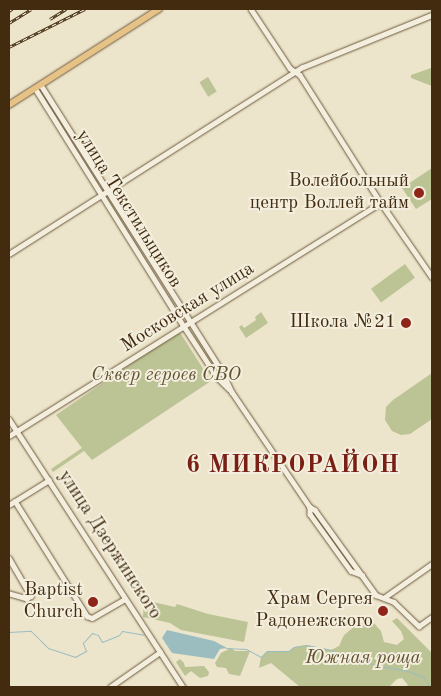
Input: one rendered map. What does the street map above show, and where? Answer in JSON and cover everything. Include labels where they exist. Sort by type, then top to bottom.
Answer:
[{"type":"main road","points":[[9,105],[159,9]]},
{"type":"street","points":[[251,9],[285,61],[303,81],[432,277]]},
{"type":"street","points":[[9,254],[294,72],[325,56],[432,15]]},
{"type":"street","name":"улица Текстильщиков","points":[[38,87],[108,191],[223,373],[232,392],[310,507],[315,510],[376,595],[394,602],[419,626],[432,617]]},
{"type":"street","name":"улица Текстильщиков","points":[[38,87],[185,328],[217,377],[232,392]]},
{"type":"street","name":"Московская улица","points":[[9,436],[185,328],[382,203]]},
{"type":"street","points":[[217,377],[223,373]]},
{"type":"street","name":"улица Дзержинского","points":[[9,419],[183,687]]},
{"type":"street","points":[[9,505],[48,480]]},
{"type":"street","points":[[14,502],[87,616],[92,618],[125,599]]},
{"type":"street","points":[[9,558],[29,591],[30,598],[9,594]]},
{"type":"street","points":[[385,597],[432,564]]},
{"type":"street","points":[[110,687],[160,652]]},
{"type":"green space","points":[[431,68],[432,86],[411,78],[411,75]]},
{"type":"green space","points":[[208,77],[217,92],[208,97],[199,82]]},
{"type":"green space","name":"Волейбольный центр Воллей тайм","points":[[432,168],[432,199],[416,209],[402,188]]},
{"type":"green space","points":[[405,264],[415,278],[381,302],[371,289]]},
{"type":"green space","points":[[261,312],[268,323],[246,338],[239,327],[242,325],[244,328],[256,320],[255,317]]},
{"type":"green space","name":"Сквер героев СВО","points":[[179,331],[211,381],[92,460],[84,451],[53,472],[51,469],[82,448],[56,415]]},
{"type":"green space","points":[[432,373],[432,419],[410,434],[401,435],[392,431],[385,420],[386,407]]},
{"type":"green space","points":[[144,600],[175,607],[177,604],[208,614],[248,622],[244,642],[181,630],[170,623],[143,617]]},
{"type":"green space","name":"Южная роща","points":[[397,618],[431,652],[432,687],[405,687],[408,685],[402,678],[397,679],[389,687],[300,687],[271,663],[259,668],[261,657],[267,651],[289,651],[294,647],[306,645],[331,650],[339,646],[344,635],[359,623],[372,621],[381,631],[384,642],[397,645],[404,639],[401,631],[392,621]]},
{"type":"green space","points":[[231,648],[235,651],[250,651],[240,676],[229,674],[226,668],[217,667],[215,663],[221,653]]},
{"type":"green space","points":[[180,659],[185,667],[204,666],[209,672],[208,676],[200,678],[191,671],[185,676],[176,662]]},
{"type":"water","points":[[167,630],[214,641],[227,648],[220,649],[214,659],[172,653],[162,638]]},
{"type":"waterway","points":[[9,632],[31,631],[48,648],[75,657],[86,651],[83,643],[92,633],[98,635],[102,642],[119,635],[122,631],[144,635]]},
{"type":"waterway","points":[[226,648],[246,649],[261,657],[267,651],[289,651],[294,647],[306,645],[331,650],[342,656],[354,657],[375,665],[408,671],[423,677],[430,687]]},
{"type":"railway","points":[[9,23],[31,9]]},
{"type":"railway","points":[[50,19],[66,9]]},
{"type":"railway","points":[[9,47],[85,9]]},
{"type":"place","name":"Волейбольный центр Воллей тайм","points":[[419,193]]},
{"type":"place","name":"Школа №21","points":[[406,323]]},
{"type":"place","name":"Baptist Church","points":[[93,602]]},
{"type":"place","name":"Храм Сергея Радонежского","points":[[383,611]]},
{"type":"district","name":"6 МИКРОРАЙОН","points":[[293,467]]}]
